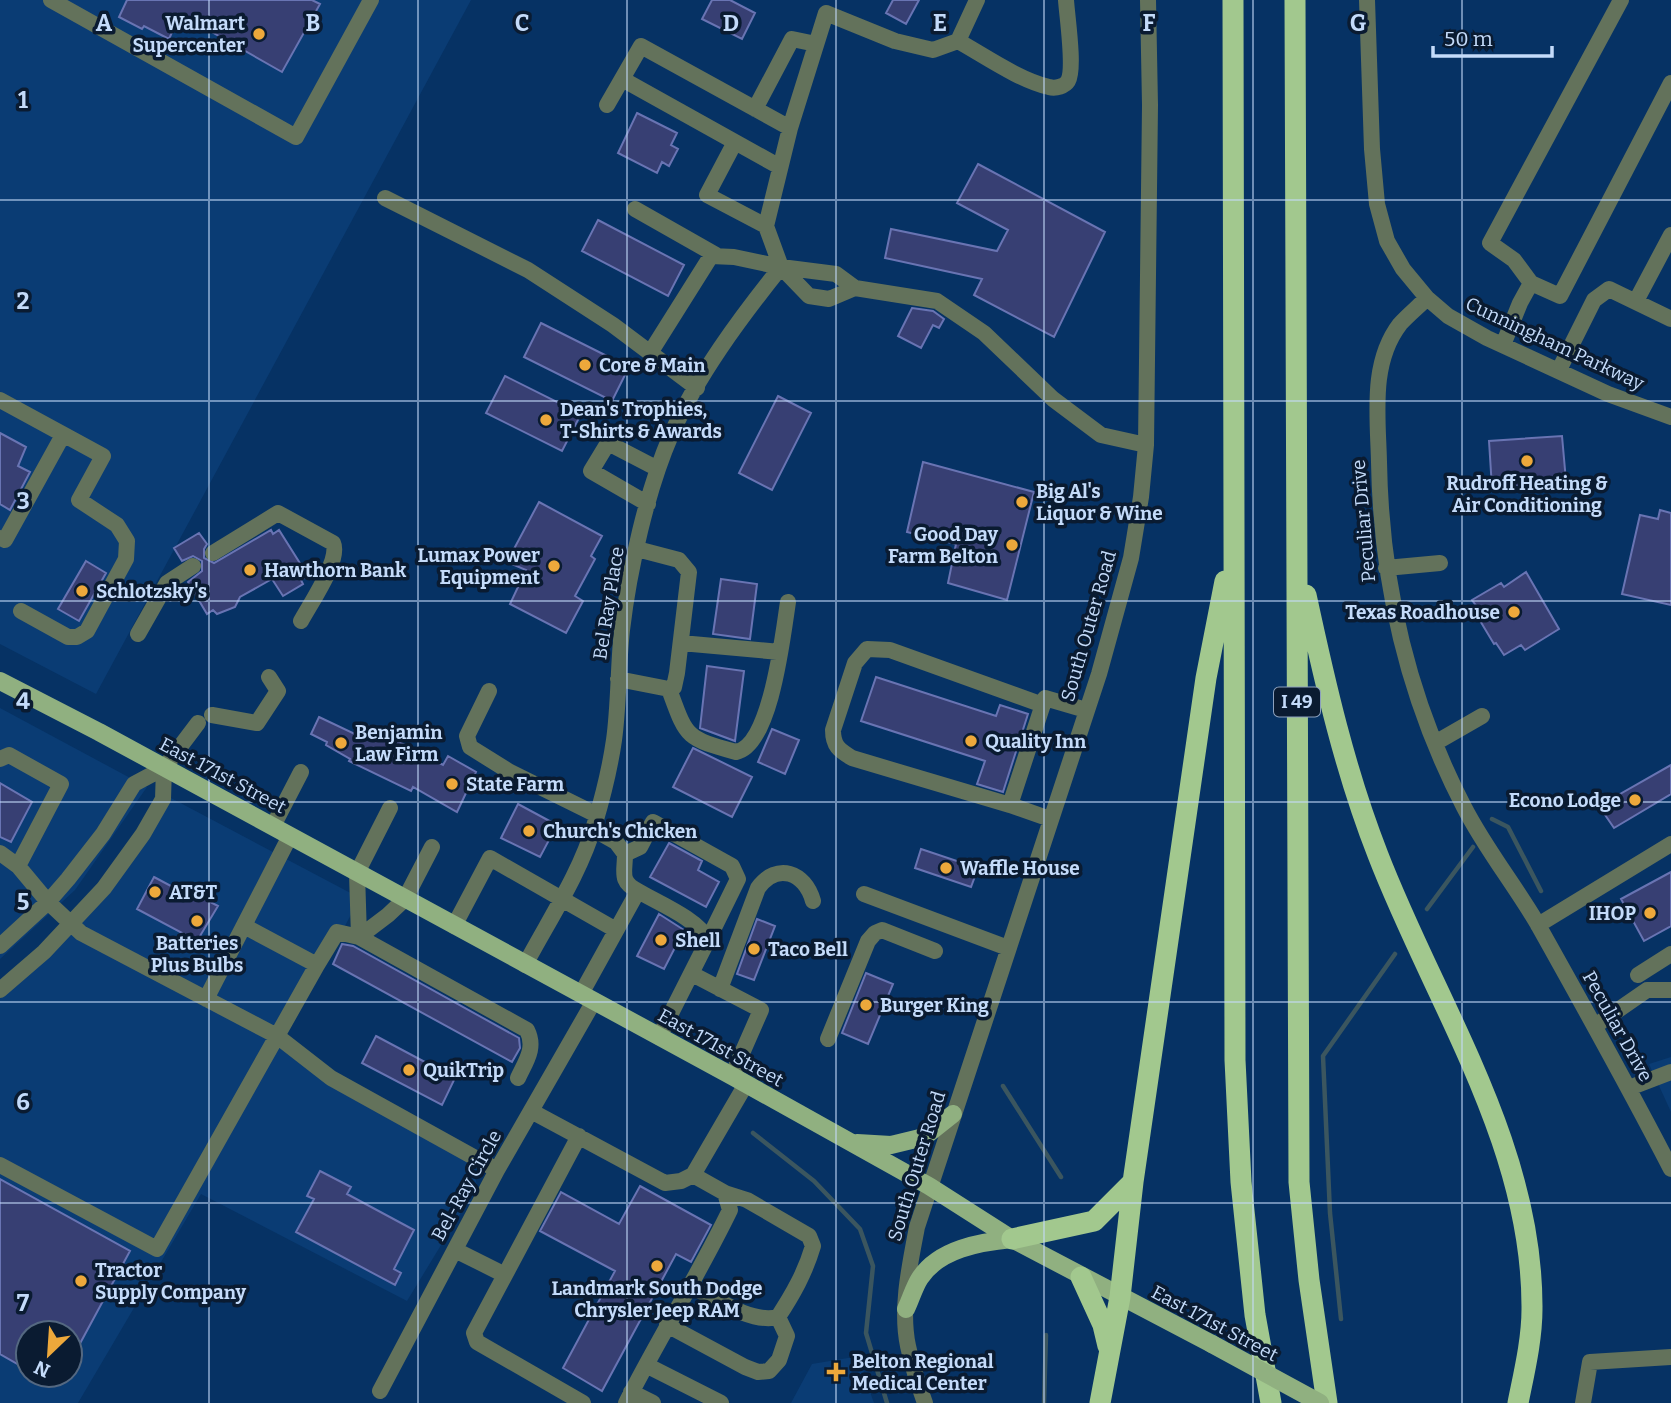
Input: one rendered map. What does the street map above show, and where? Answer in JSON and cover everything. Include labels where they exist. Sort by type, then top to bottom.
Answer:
[{"type":"highway","points":[[1233,0],[1235,1060],[1241,1182],[1255,1315],[1271,1403]]},
{"type":"highway","name":"I 49","points":[[1294,0],[1299,1182],[1309,1280],[1327,1403]]},
{"type":"highway","points":[[1100,1403],[1120,1297],[1133,1182],[1206,678],[1234,534]]},
{"type":"highway","points":[[1297,550],[1327,694],[1360,805],[1378,856],[1476,1072],[1497,1127],[1517,1193],[1530,1259],[1532,1311],[1518,1403]]},
{"type":"highway","points":[[1012,1240],[1094,1221],[1133,1182]]},
{"type":"highway","points":[[1081,1277],[1103,1325],[1109,1354]]},
{"type":"main road","name":"East 171st Street","points":[[0,681],[99,732],[739,1080],[929,1186],[1012,1240],[1320,1403]]},
{"type":"main road","points":[[850,1142],[891,1145],[924,1137],[953,1114]]},
{"type":"main road","points":[[906,1308],[920,1277],[944,1256],[982,1242],[1012,1240]]},
{"type":"street","points":[[51,0],[296,137],[371,0]]},
{"type":"street","points":[[855,288],[830,299],[809,296],[780,267],[766,226],[790,128],[825,7],[895,41],[933,50],[958,41],[977,0]]},
{"type":"street","points":[[958,41],[1016,73],[1052,88],[1062,86],[1068,82],[1070,76],[1066,0]]},
{"type":"street","name":"South Outer Road","points":[[925,1403],[907,1343],[906,1308],[912,1254],[929,1186],[1086,710],[1130,558],[1141,497],[1146,444],[1150,105],[1148,0]]},
{"type":"street","points":[[1367,0],[1371,136],[1377,204],[1387,241],[1403,269],[1427,298]]},
{"type":"street","points":[[1621,0],[1490,243],[1514,260],[1531,284],[1560,296],[1671,83]]},
{"type":"street","points":[[755,109],[792,39],[816,44]]},
{"type":"street","points":[[607,105],[641,46],[790,128]]},
{"type":"street","points":[[622,79],[780,167]]},
{"type":"street","points":[[735,142],[707,195],[766,226]]},
{"type":"street","points":[[385,198],[528,270],[613,325],[697,388]]},
{"type":"street","points":[[635,209],[716,255],[836,274],[855,288],[937,301],[984,333],[1053,399],[1101,435],[1146,444]]},
{"type":"street","points":[[1636,301],[1671,235]]},
{"type":"street","points":[[650,353],[708,258],[716,255]]},
{"type":"street","name":"Bel Ray Place","points":[[525,965],[563,898],[595,822],[607,779],[614,740],[628,588],[658,468],[671,435],[697,388],[744,312],[780,267]]},
{"type":"street","points":[[1503,345],[1531,284]]},
{"type":"street","points":[[1559,370],[1594,300],[1609,289],[1671,319]]},
{"type":"street","name":"Cunningham Parkway","points":[[1427,298],[1448,316],[1503,345],[1608,394],[1671,417]]},
{"type":"street","name":"Peculiar Drive","points":[[1427,298],[1401,324],[1390,341],[1382,360],[1378,382],[1380,508],[1386,568],[1406,663],[1435,743],[1465,808],[1538,925],[1671,1169]]},
{"type":"street","points":[[0,400],[103,456],[79,500],[117,525],[127,541],[126,559],[87,631],[77,637],[68,637],[21,611]]},
{"type":"street","points":[[0,538],[5,540],[63,435]]},
{"type":"street","points":[[648,504],[592,471],[608,443],[658,468]]},
{"type":"street","points":[[212,553],[278,513],[333,543],[336,550],[333,563],[300,621]]},
{"type":"street","points":[[637,549],[678,560],[689,572],[675,682],[669,690]]},
{"type":"street","points":[[1386,568],[1440,563]]},
{"type":"street","points":[[138,634],[167,583],[193,566]]},
{"type":"street","points":[[669,690],[681,723],[695,739],[739,752],[750,745],[757,736],[775,682],[788,602]]},
{"type":"street","points":[[681,643],[780,652]]},
{"type":"street","points":[[1043,705],[890,650],[867,649],[855,663],[833,730],[833,740],[838,749],[852,758],[1050,819]]},
{"type":"street","points":[[0,946],[48,902],[103,834],[134,784],[164,768],[205,719],[257,723],[278,691],[270,677]]},
{"type":"street","points":[[618,678],[669,690]]},
{"type":"street","points":[[489,691],[467,736],[470,747],[595,822],[625,853],[624,879],[628,886],[695,924],[708,940]]},
{"type":"street","points":[[1010,805],[1045,698],[1086,710]]},
{"type":"street","points":[[1435,743],[1482,716]]},
{"type":"street","points":[[0,758],[9,755],[61,784],[18,866]]},
{"type":"street","points":[[0,990],[44,952],[104,888],[143,834],[163,799],[164,768]]},
{"type":"street","points":[[274,827],[301,772]]},
{"type":"street","points":[[359,937],[358,873],[390,808]]},
{"type":"street","points":[[625,853],[640,847],[653,822],[732,866],[738,880],[659,1037]]},
{"type":"street","points":[[206,999],[290,836]]},
{"type":"street","points":[[1538,925],[1671,844]]},
{"type":"street","points":[[359,937],[405,899],[432,847]]},
{"type":"street","points":[[0,853],[18,866],[48,902],[81,933],[277,1036],[331,1078],[497,1170]]},
{"type":"street","points":[[454,926],[490,858],[616,930]]},
{"type":"street","points":[[720,989],[758,888],[766,877],[789,874],[800,879],[809,886],[813,901]]},
{"type":"street","name":"Bel-Ray Circle","points":[[380,1391],[531,1111],[587,998],[616,930],[638,891]]},
{"type":"street","points":[[864,894],[1008,948]]},
{"type":"street","points":[[244,926],[317,965]]},
{"type":"street","points":[[828,1039],[868,941],[874,933],[882,930],[935,951]]},
{"type":"street","points":[[0,1165],[157,1249],[337,932],[359,937],[527,1030],[531,1049],[517,1078]]},
{"type":"street","points":[[1638,975],[1671,954]]},
{"type":"street","points":[[531,1111],[665,1183],[681,1181],[693,1175],[739,1080],[761,1010],[692,974]]},
{"type":"street","points":[[1595,1026],[1647,990],[1671,990]]},
{"type":"street","points":[[1629,1088],[1671,1072]]},
{"type":"street","points":[[579,1136],[474,1333],[477,1342],[583,1403]]},
{"type":"street","points":[[691,1286],[753,1317],[766,1320],[778,1317],[797,1288],[813,1246],[809,1236],[747,1200],[725,1193],[693,1175]]},
{"type":"street","points":[[653,1403],[629,1397],[730,1210],[725,1193]]},
{"type":"street","points":[[455,1250],[505,1275]]},
{"type":"street","points":[[667,1325],[758,1372],[769,1371],[779,1360],[787,1336],[778,1317]]},
{"type":"street","points":[[1584,1403],[1590,1362],[1671,1357]]},
{"type":"street","points":[[646,1365],[721,1403]]},
{"type":"shaded area","points":[[0,0],[471,0],[96,694],[0,644]]},
{"type":"shaded area","points":[[0,708],[147,787],[75,890],[0,959]]},
{"type":"shaded area","points":[[171,798],[360,898],[280,1046],[466,1157],[474,1170],[477,1186],[407,1301],[201,1194],[78,1403],[0,1403],[0,998],[42,963]]},
{"type":"shaded area","points":[[1671,1057],[1671,1112],[1649,1064]]},
{"type":"shaded area","name":"Belton Regional Medical Center","points":[[860,1356],[874,1403],[791,1403],[812,1364]]},
{"type":"building","name":"Walmart Supercenter","points":[[127,0],[312,0],[320,4],[282,72],[180,14],[169,39],[144,26],[142,29],[119,17]]},
{"type":"building","points":[[712,0],[730,0],[755,13],[742,39],[702,19]]},
{"type":"building","points":[[893,0],[919,0],[906,24],[886,13]]},
{"type":"building","points":[[637,113],[677,133],[671,145],[678,149],[669,166],[662,162],[657,173],[618,153]]},
{"type":"building","points":[[978,164],[1105,232],[1054,337],[974,295],[982,279],[885,258],[891,229],[997,251],[1008,230],[957,203]]},
{"type":"building","points":[[598,220],[684,265],[668,296],[582,251]]},
{"type":"building","points":[[912,308],[933,311],[944,319],[939,328],[933,325],[921,348],[898,336]]},
{"type":"building","points":[[541,323],[629,367],[612,401],[524,357]]},
{"type":"building","points":[[505,376],[581,414],[562,451],[486,413]]},
{"type":"building","points":[[778,396],[811,413],[772,490],[739,473]]},
{"type":"building","points":[[0,433],[26,447],[18,466],[30,472],[10,510],[0,504]]},
{"type":"building","name":"Rudroff Heating & Air Conditioning","points":[[1562,436],[1566,481],[1492,488],[1489,441]]},
{"type":"building","points":[[923,462],[1034,492],[1007,600],[948,583],[956,544],[907,532]]},
{"type":"building","name":"Lumax Power Equipment","points":[[539,502],[602,536],[591,556],[595,559],[575,596],[583,601],[566,633],[510,604],[526,570],[507,562]]},
{"type":"building","points":[[1660,510],[1671,513],[1671,605],[1622,594],[1640,515],[1658,519]]},
{"type":"building","name":"Hawthorn Bank","points":[[271,530],[273,534],[279,530],[308,576],[301,580],[303,584],[283,596],[272,579],[240,597],[235,607],[217,614],[213,610],[207,614],[188,582],[202,571],[202,561],[193,556],[182,561],[174,548],[199,533],[207,544],[204,558],[214,563]]},
{"type":"building","name":"Schlotzsky's","points":[[86,561],[106,573],[79,621],[58,609]]},
{"type":"building","name":"Texas Roadhouse","points":[[1526,572],[1559,629],[1525,650],[1521,645],[1504,655],[1476,614],[1480,611],[1472,600],[1501,583],[1504,587]]},
{"type":"building","points":[[721,579],[757,584],[750,639],[713,634]]},
{"type":"building","points":[[707,666],[744,671],[735,741],[700,728]]},
{"type":"building","name":"Quality Inn","points":[[876,677],[996,716],[1000,705],[1028,714],[1003,792],[977,784],[985,761],[861,721]]},
{"type":"building","points":[[319,717],[361,737],[367,725],[443,765],[448,756],[476,772],[457,812],[413,787],[411,791],[349,761],[350,759],[326,745],[327,742],[311,734]]},
{"type":"building","points":[[772,729],[799,740],[785,774],[758,762]]},
{"type":"building","points":[[693,748],[752,777],[732,817],[673,787]]},
{"type":"building","name":"Econo Lodge","points":[[1671,765],[1671,794],[1614,828],[1599,806]]},
{"type":"building","points":[[0,783],[32,802],[11,842],[0,837]]},
{"type":"building","name":"Church's Chicken","points":[[518,804],[557,825],[540,857],[501,838]]},
{"type":"building","points":[[669,843],[702,861],[698,870],[719,882],[706,907],[650,877]]},
{"type":"building","name":"Waffle House","points":[[921,849],[978,868],[971,887],[915,868]]},
{"type":"building","name":"IHOP","points":[[1671,872],[1671,926],[1644,941],[1621,899]]},
{"type":"building","points":[[154,877],[197,900],[199,896],[218,906],[197,941],[137,909]]},
{"type":"building","points":[[659,914],[684,930],[664,969],[637,956]]},
{"type":"building","name":"Taco Bell","points":[[757,919],[775,926],[754,980],[737,974]]},
{"type":"building","name":"QuikTrip","points":[[342,944],[353,946],[519,1038],[520,1048],[512,1062],[333,964]]},
{"type":"building","points":[[866,973],[893,984],[868,1044],[842,1033]]},
{"type":"building","name":"QuikTrip","points":[[376,1036],[455,1078],[442,1105],[362,1063]]},
{"type":"building","points":[[320,1171],[351,1187],[347,1194],[414,1230],[394,1269],[401,1273],[395,1285],[296,1232],[314,1199],[307,1196]]},
{"type":"building","points":[[0,1179],[130,1251],[84,1336],[84,1319],[14,1319],[14,1362],[0,1354]]},
{"type":"building","points":[[640,1186],[711,1225],[691,1262],[676,1254],[602,1391],[563,1368],[615,1271],[540,1231],[561,1192],[619,1224]]},
{"type":"waterway","points":[[1492,819],[1508,827],[1541,891]]},
{"type":"waterway","points":[[1427,909],[1473,847]]},
{"type":"waterway","points":[[1341,1319],[1330,1213],[1323,1056],[1395,954]]},
{"type":"waterway","points":[[1003,1086],[1061,1177]]},
{"type":"waterway","points":[[753,1133],[814,1181],[860,1229],[873,1266],[866,1333],[887,1403]]},
{"type":"waterway","points":[[1044,1403],[1046,1335]]},
{"type":"place","name":"Walmart Supercenter","points":[[259,34]]},
{"type":"place","name":"Core & Main","points":[[585,365]]},
{"type":"place","name":"Dean's Trophies, T-Shirts & Awards","points":[[546,420]]},
{"type":"place","name":"Rudroff Heating & Air Conditioning","points":[[1527,461]]},
{"type":"place","name":"Big Al's Liquor & Wine","points":[[1022,502]]},
{"type":"place","name":"Good Day Farm Belton","points":[[1012,545]]},
{"type":"place","name":"Lumax Power Equipment","points":[[554,566]]},
{"type":"place","name":"Hawthorn Bank","points":[[250,570]]},
{"type":"place","name":"Schlotzsky's","points":[[82,591]]},
{"type":"place","name":"Texas Roadhouse","points":[[1514,612]]},
{"type":"place","name":"Quality Inn","points":[[971,741]]},
{"type":"place","name":"Benjamin Law Firm","points":[[341,743]]},
{"type":"place","name":"State Farm","points":[[452,784]]},
{"type":"place","name":"Econo Lodge","points":[[1635,800]]},
{"type":"place","name":"Church's Chicken","points":[[529,831]]},
{"type":"place","name":"Waffle House","points":[[946,868]]},
{"type":"place","name":"AT&T","points":[[155,892]]},
{"type":"place","name":"IHOP","points":[[1650,913]]},
{"type":"place","name":"Batteries Plus Bulbs","points":[[197,921]]},
{"type":"place","name":"Shell","points":[[661,940]]},
{"type":"place","name":"Taco Bell","points":[[754,949]]},
{"type":"place","name":"Burger King","points":[[866,1005]]},
{"type":"place","name":"QuikTrip","points":[[409,1070]]},
{"type":"place","name":"Landmark South Dodge Chrysler Jeep RAM","points":[[657,1266]]},
{"type":"place","name":"Tractor Supply Company","points":[[81,1281]]},
{"type":"place","name":"Belton Regional Medical Center","points":[[836,1372]]}]
